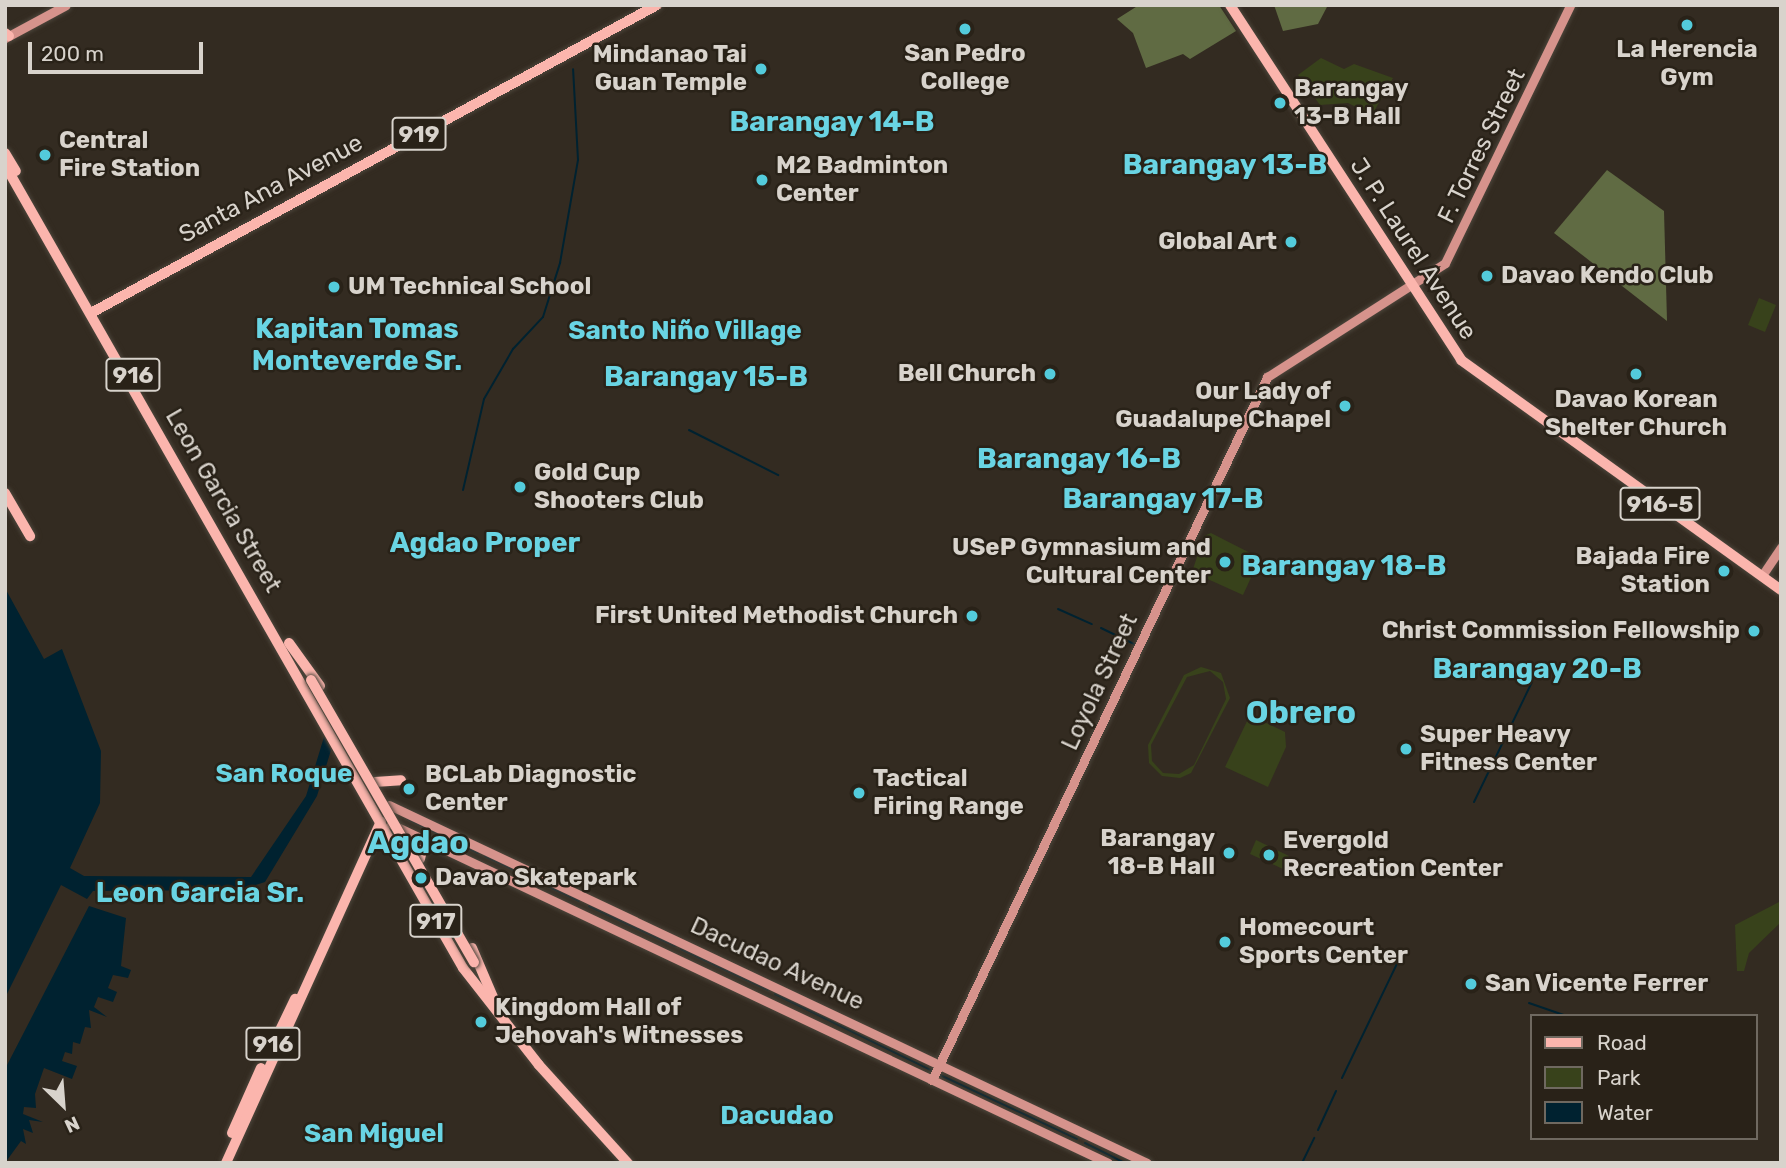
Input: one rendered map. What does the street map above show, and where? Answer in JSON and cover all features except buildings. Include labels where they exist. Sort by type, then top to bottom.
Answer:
[{"type":"main road","points":[[7,36],[66,5]]},
{"type":"main road","name":"Santa Ana Avenue","points":[[93,311],[657,5]]},
{"type":"main road","name":"J. P. Laurel Avenue","points":[[1230,5],[1451,348],[1485,380],[1763,574],[1781,590]]},
{"type":"main road","name":"F. Torres Street","points":[[1410,287],[1450,255],[1570,5]]},
{"type":"main road","name":"Leon Garcia Street","points":[[5,153],[291,653],[307,665],[389,805]]},
{"type":"main road","name":"Leon Garcia Street","points":[[5,165],[93,311]]},
{"type":"main road","name":"Loyola Street","points":[[932,1080],[1267,377],[1410,287]]},
{"type":"main road","points":[[5,493],[30,536]]},
{"type":"main road","points":[[1763,574],[1781,547]]},
{"type":"main road","points":[[291,653],[471,964],[480,992]]},
{"type":"main road","name":"Leon Garcia Street","points":[[291,653],[293,673],[380,824]]},
{"type":"main road","points":[[376,782],[401,780]]},
{"type":"main road","name":"916","points":[[219,1163],[389,805]]},
{"type":"main road","name":"Dacudao Avenue","points":[[389,805],[486,847],[1147,1163]]},
{"type":"main road","name":"917","points":[[389,805],[491,985],[499,1013]]},
{"type":"main road","name":"Dacudao Avenue","points":[[380,824],[401,827],[435,842],[1108,1163]]},
{"type":"main road","name":"917","points":[[380,824],[480,992],[628,1163]]},
{"type":"main road","points":[[420,859],[422,850],[435,842]]},
{"type":"main road","points":[[368,851],[382,846],[394,849]]},
{"type":"main road","points":[[478,863],[486,847]]},
{"type":"main road","points":[[471,964],[491,985]]},
{"type":"main road","name":"916","points":[[226,1163],[299,998]]},
{"type":"green space","points":[[1139,5],[1219,5],[1236,31],[1190,59],[1183,54],[1146,68],[1133,33],[1117,19]]},
{"type":"green space","points":[[1274,5],[1328,5],[1318,24],[1283,31]]},
{"type":"green space","points":[[1321,58],[1344,69],[1354,64],[1393,78],[1372,115],[1348,103],[1320,105],[1298,75]]},
{"type":"green space","points":[[1607,170],[1664,211],[1667,321],[1554,233]]},
{"type":"green space","points":[[1759,298],[1776,305],[1765,332],[1748,325]]},
{"type":"green space","name":"USeP Gymnasium and Cultural Center","points":[[1211,533],[1260,558],[1243,595],[1192,572],[1204,536]]},
{"type":"green space","points":[[1201,667],[1221,673],[1230,698],[1191,773],[1180,778],[1162,776],[1149,763],[1148,745],[1184,675]],"holes":[[[1210,671],[1223,682],[1226,699],[1194,765],[1179,774],[1163,773],[1152,761],[1151,745],[1187,677]]]},
{"type":"green space","points":[[1250,715],[1285,732],[1286,747],[1268,787],[1225,767]]},
{"type":"green space","name":"Evergold Recreation Center","points":[[1256,840],[1289,856],[1283,869],[1250,854]]},
{"type":"green space","points":[[1781,901],[1781,922],[1749,953],[1744,971],[1737,971],[1735,925]]},
{"type":"water","points":[[5,588],[44,659],[62,649],[101,751],[100,803],[70,868],[84,876],[251,877],[306,796],[324,737],[331,750],[317,796],[265,882],[240,890],[93,891],[87,899],[61,885],[5,998]]},
{"type":"water","points":[[89,906],[126,918],[121,966],[131,970],[128,978],[113,975],[108,988],[117,992],[113,1002],[98,997],[94,1007],[107,1017],[89,1010],[91,1028],[85,1027],[80,1044],[73,1042],[72,1054],[65,1052],[62,1061],[77,1066],[72,1079],[44,1068],[35,1094],[36,1108],[24,1107],[23,1114],[43,1122],[29,1120],[33,1133],[23,1129],[26,1144],[21,1141],[5,1163],[5,1069]]},
{"type":"waterway","points":[[463,490],[484,399],[513,349],[543,317],[560,263],[578,160],[573,69]]},
{"type":"waterway","points":[[689,430],[778,475]]},
{"type":"waterway","points":[[1058,609],[1092,624]]},
{"type":"waterway","points":[[1101,628],[1134,644]]},
{"type":"waterway","points":[[1474,802],[1532,682]]},
{"type":"waterway","points":[[408,819],[478,853]]},
{"type":"waterway","points":[[485,856],[579,901]]},
{"type":"waterway","points":[[589,906],[675,946]]},
{"type":"waterway","points":[[681,949],[768,990]]},
{"type":"waterway","points":[[1342,1078],[1404,949]]},
{"type":"waterway","points":[[775,994],[931,1070]]},
{"type":"waterway","points":[[1529,1003],[1560,1014]]},
{"type":"waterway","points":[[940,1075],[1077,1139]]},
{"type":"waterway","points":[[1318,1130],[1336,1091]]},
{"type":"waterway","points":[[1302,1163],[1314,1138]]},
{"type":"waterway","points":[[1085,1143],[1125,1163]]},
{"type":"place","name":"La Herencia Gym","points":[[1687,25]]},
{"type":"place","name":"San Pedro College","points":[[965,29]]},
{"type":"place","name":"Mindanao Tai Guan Temple","points":[[761,69]]},
{"type":"place","name":"Barangay 13-B Hall","points":[[1280,103]]},
{"type":"place","name":"Central Fire Station","points":[[45,155]]},
{"type":"place","name":"M2 Badminton Center","points":[[762,180]]},
{"type":"place","name":"Global Art","points":[[1291,242]]},
{"type":"place","name":"Davao Kendo Club","points":[[1487,276]]},
{"type":"place","name":"UM Technical School","points":[[334,287]]},
{"type":"place","name":"Bell Church","points":[[1050,374]]},
{"type":"place","name":"Davao Korean Shelter Church","points":[[1636,374]]},
{"type":"place","name":"Our Lady of Guadalupe Chapel","points":[[1345,406]]},
{"type":"place","name":"Gold Cup Shooters Club","points":[[520,487]]},
{"type":"place","name":"USeP Gymnasium and Cultural Center","points":[[1225,562]]},
{"type":"place","name":"Bajada Fire Station","points":[[1724,571]]},
{"type":"place","name":"First United Methodist Church","points":[[972,616]]},
{"type":"place","name":"Christ Commission Fellowship","points":[[1754,631]]},
{"type":"place","name":"Super Heavy Fitness Center","points":[[1406,749]]},
{"type":"place","name":"BCLab Diagnostic Center","points":[[409,789]]},
{"type":"place","name":"Tactical Firing Range","points":[[859,793]]},
{"type":"place","name":"Barangay 18-B Hall","points":[[1229,853]]},
{"type":"place","name":"Evergold Recreation Center","points":[[1269,855]]},
{"type":"place","name":"Davao Skatepark","points":[[421,878]]},
{"type":"place","name":"Homecourt Sports Center","points":[[1225,942]]},
{"type":"place","name":"San Vicente Ferrer","points":[[1471,984]]},
{"type":"place","name":"Kingdom Hall of Jehovah's Witnesses","points":[[481,1022]]},
{"type":"district","name":"Barangay 14-B","points":[[832,122]]},
{"type":"district","name":"Barangay 13-B","points":[[1225,165]]},
{"type":"district","name":"Santo Niño Village","points":[[685,331]]},
{"type":"district","name":"Kapitan Tomas Monteverde Sr.","points":[[357,345]]},
{"type":"district","name":"Barangay 15-B","points":[[706,377]]},
{"type":"district","name":"Barangay 16-B","points":[[1079,459]]},
{"type":"district","name":"Barangay 17-B","points":[[1163,499]]},
{"type":"district","name":"Agdao Proper","points":[[485,543]]},
{"type":"district","name":"Barangay 18-B","points":[[1344,566]]},
{"type":"district","name":"Barangay 20-B","points":[[1537,669]]},
{"type":"district","name":"Obrero","points":[[1301,712]]},
{"type":"district","name":"San Roque","points":[[284,774]]},
{"type":"district","name":"Agdao","points":[[418,842]]},
{"type":"district","name":"Leon Garcia Sr.","points":[[200,893]]},
{"type":"district","name":"Dacudao","points":[[777,1116]]},
{"type":"district","name":"San Miguel","points":[[374,1134]]}]
